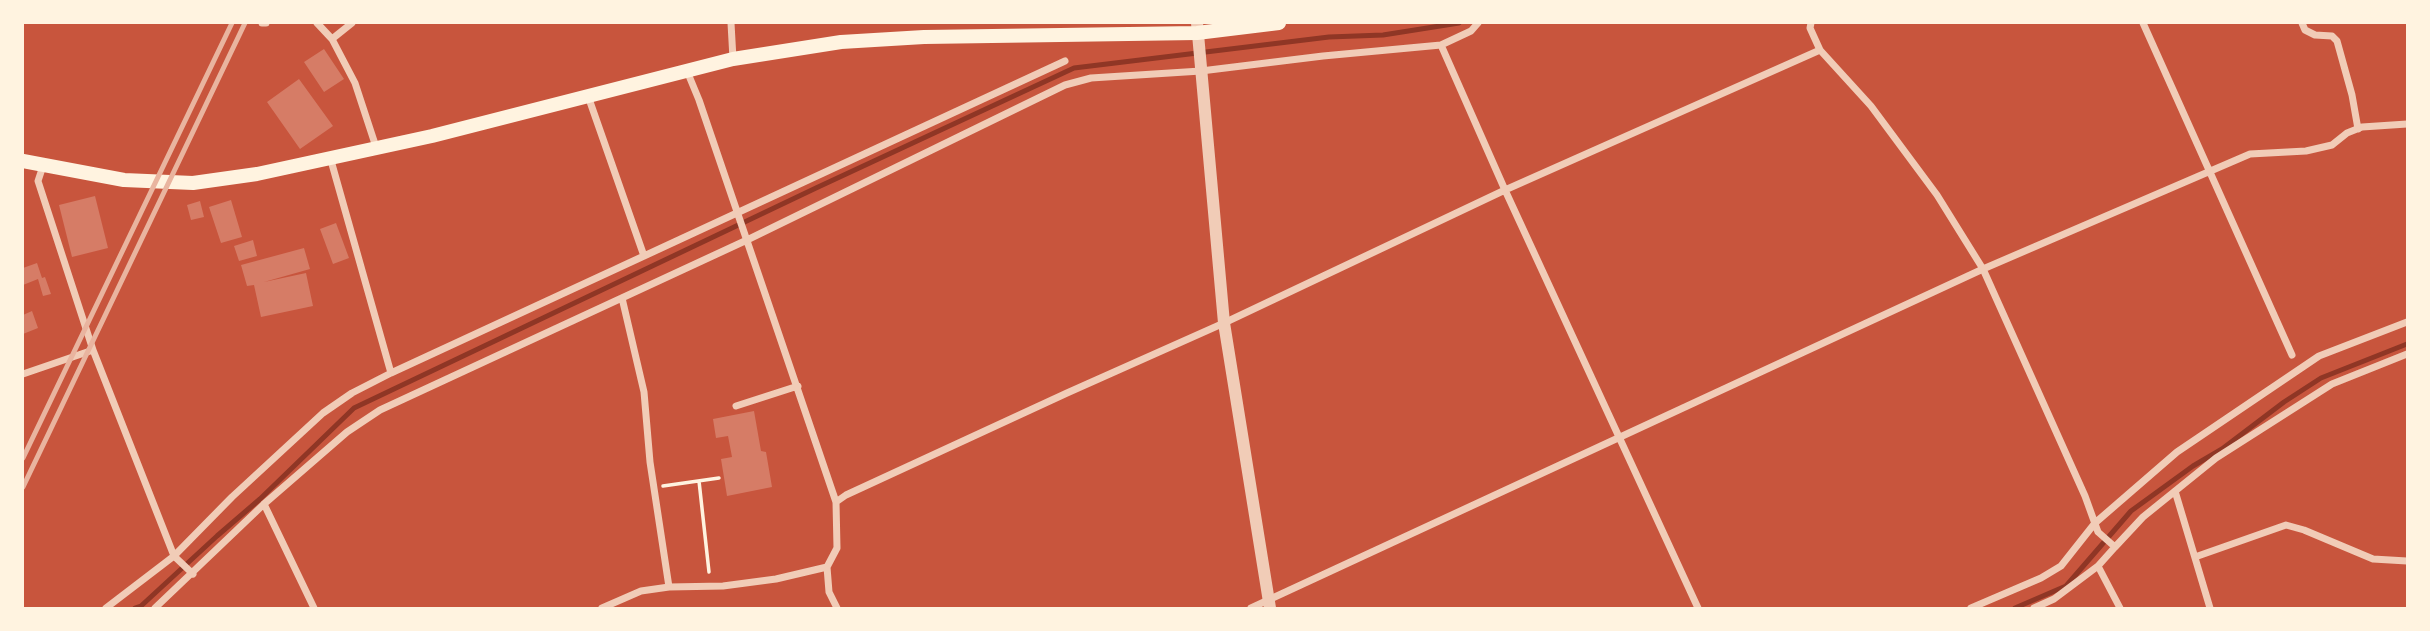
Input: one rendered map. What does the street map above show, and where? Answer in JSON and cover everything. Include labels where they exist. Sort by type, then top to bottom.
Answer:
[{"type":"main road","points":[[23,161],[124,180],[193,183],[257,174],[432,136],[733,59],[841,42],[1279,23]]},
{"type":"street","points":[[317,23],[332,39],[355,83],[376,147]]},
{"type":"street","points":[[332,39],[352,23]]},
{"type":"street","points":[[731,23],[733,59]]},
{"type":"street","points":[[155,608],[264,504],[347,432],[380,410],[747,240],[1065,85],[1091,78],[1200,71],[1441,45],[1471,31],[1478,23]]},
{"type":"street","points":[[1811,23],[1810,28],[1820,50],[1871,106],[1937,195],[1983,269],[2085,496],[2098,532],[2113,545]]},
{"type":"street","points":[[2143,23],[2292,355]]},
{"type":"street","points":[[2302,23],[2305,30],[2315,35],[2332,36],[2337,41],[2358,129]]},
{"type":"street","points":[[1197,28],[1224,323],[1270,604]]},
{"type":"street","points":[[1441,45],[1698,608]]},
{"type":"street","points":[[836,502],[846,495],[1224,323],[1505,190],[1820,50]]},
{"type":"street","points":[[106,608],[174,556],[232,497],[323,413],[352,393],[737,211],[1065,61]]},
{"type":"street","points":[[686,70],[699,100],[836,502],[837,548],[827,567],[829,592],[836,608]]},
{"type":"street","points":[[588,96],[644,256]]},
{"type":"street","points":[[1251,608],[1270,604],[1983,269],[2250,154],[2306,151],[2332,145],[2347,133],[2358,129],[2407,124]]},
{"type":"street","points":[[330,157],[391,373]]},
{"type":"street","points":[[43,166],[38,181],[93,350],[174,556],[193,574]]},
{"type":"street","points":[[622,298],[644,392],[654,487],[669,587]]},
{"type":"street","points":[[1971,608],[2061,566],[2095,523],[2177,452],[2319,356],[2407,322]]},
{"type":"street","points":[[23,374],[93,350]]},
{"type":"street","points":[[2034,608],[2054,599],[2098,566],[2113,545],[2143,517],[2216,458],[2332,384],[2407,354]]},
{"type":"street","points":[[736,406],[798,386]]},
{"type":"street","points":[[2175,491],[2210,608]]},
{"type":"street","points":[[264,504],[314,608]]},
{"type":"street","points":[[2195,557],[2286,526],[2304,530],[2373,559],[2407,561]]},
{"type":"street","points":[[2098,566],[2120,608]]},
{"type":"street","points":[[602,608],[640,591],[669,587],[723,586],[776,579],[827,567]]},
{"type":"path","points":[[654,487],[719,478]]},
{"type":"path","points":[[699,481],[709,572]]},
{"type":"building","points":[[324,49],[344,79],[324,92],[304,62]]},
{"type":"building","points":[[299,79],[333,126],[300,149],[267,102]]},
{"type":"building","points":[[95,196],[108,248],[72,257],[59,205]]},
{"type":"building","points":[[231,200],[242,237],[221,243],[209,207]]},
{"type":"building","points":[[200,201],[204,217],[191,220],[187,205]]},
{"type":"building","points":[[336,223],[349,258],[333,264],[320,229]]},
{"type":"building","points":[[253,240],[257,256],[239,261],[234,246]]},
{"type":"building","points":[[304,248],[310,269],[264,282],[306,273],[313,306],[261,317],[254,285],[247,286],[241,265]]},
{"type":"building","points":[[37,263],[51,294],[43,296],[38,279],[23,285],[23,268]]},
{"type":"building","points":[[32,311],[38,328],[23,334],[23,315]]},
{"type":"building","points":[[754,411],[761,451],[766,452],[772,487],[727,496],[721,459],[732,457],[728,436],[716,438],[713,419]]},
{"type":"waterway","points":[[135,608],[141,606],[260,499],[354,408],[1074,68],[1329,37],[1383,35],[1459,23]]},
{"type":"waterway","points":[[2015,608],[2066,586],[2131,511],[2193,466],[2222,449],[2284,402],[2321,378],[2407,344]]},
{"type":"railway","points":[[23,458],[232,23]]},
{"type":"railway","points":[[23,487],[245,23]]}]
